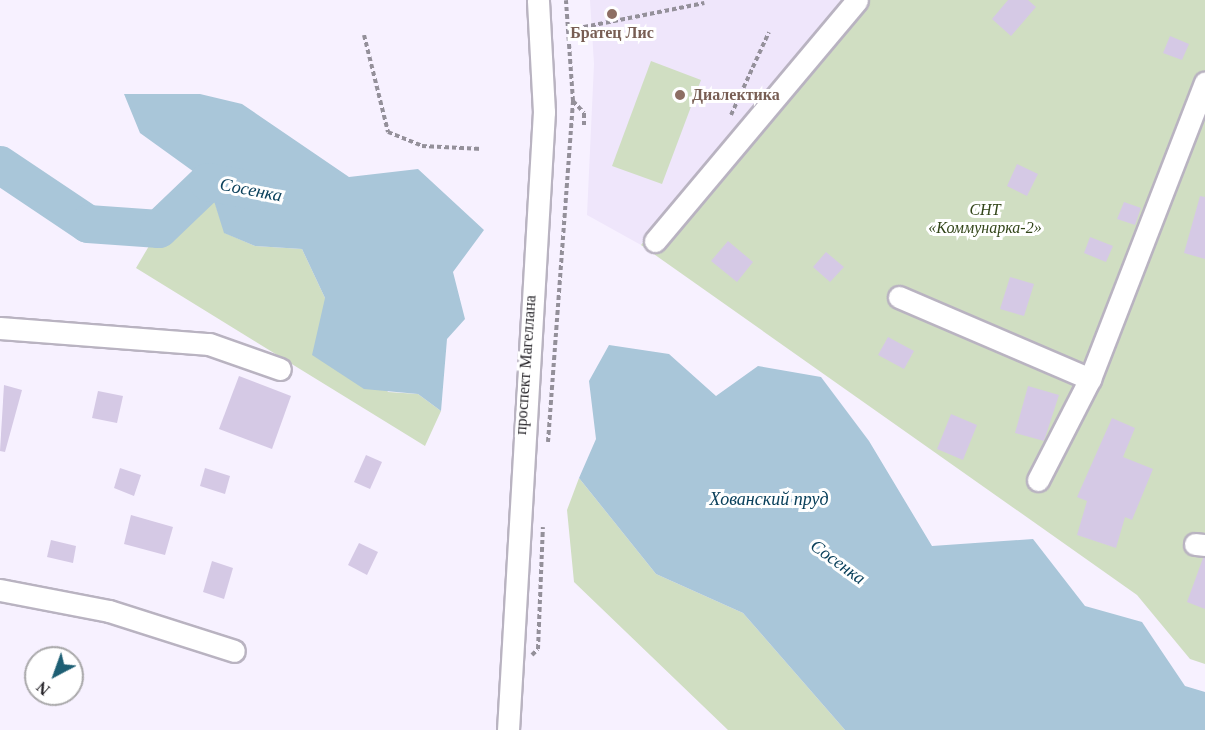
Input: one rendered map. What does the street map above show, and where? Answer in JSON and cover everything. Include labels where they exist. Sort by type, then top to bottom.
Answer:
[{"type":"street","name":"проспект Магеллана","points":[[508,730],[544,112],[538,0]]},
{"type":"street","points":[[655,241],[857,0]]},
{"type":"street","points":[[1038,480],[1090,379],[1205,83]]},
{"type":"street","points":[[899,297],[1090,379]]},
{"type":"street","points":[[0,328],[209,344],[280,369]]},
{"type":"street","points":[[0,590],[109,611],[234,651]]},
{"type":"path","points":[[547,447],[573,101],[566,0]]},
{"type":"path","points":[[569,30],[704,3]]},
{"type":"path","points":[[728,119],[741,102],[770,32]]},
{"type":"path","points":[[364,35],[388,132],[422,146],[482,149]]},
{"type":"path","points":[[573,101],[584,113],[584,126]]},
{"type":"path","points":[[530,667],[538,649],[543,518]]},
{"type":"shaded area","name":"Диалектика","points":[[590,0],[848,0],[641,245],[587,215],[594,64]]},
{"type":"green space","name":"СНТ «Коммунарка-2»","points":[[848,0],[1205,0],[1205,664],[1190,659],[1137,595],[641,245]]},
{"type":"green space","points":[[651,61],[701,80],[662,184],[612,166]]},
{"type":"green space","points":[[208,182],[225,233],[255,246],[302,249],[325,298],[388,392],[418,394],[441,411],[425,446],[136,268],[159,229]]},
{"type":"green space","points":[[579,478],[656,574],[743,613],[845,730],[728,730],[574,582],[567,510]]},
{"type":"water","points":[[124,94],[200,94],[242,104],[349,177],[418,169],[484,230],[453,272],[465,319],[447,339],[441,411],[418,394],[364,389],[312,355],[325,298],[302,249],[255,246],[224,233],[208,182],[140,133]]},
{"type":"water","name":"Хованский пруд","points":[[609,345],[669,354],[716,396],[758,366],[821,377],[869,441],[932,546],[1033,539],[1085,606],[1142,622],[1185,686],[1205,692],[1205,730],[845,730],[743,613],[656,574],[579,478],[596,439],[589,381]]},
{"type":"building","points":[[1008,0],[1028,0],[1036,7],[1011,36],[992,19]]},
{"type":"building","points":[[1170,36],[1189,44],[1182,60],[1163,53]]},
{"type":"building","points":[[1017,164],[1038,174],[1027,196],[1007,186]]},
{"type":"building","points":[[1200,196],[1205,197],[1205,259],[1184,253]]},
{"type":"building","points":[[1124,202],[1141,208],[1135,225],[1117,219]]},
{"type":"building","points":[[1090,237],[1113,246],[1106,262],[1084,253]]},
{"type":"building","points":[[728,241],[753,262],[737,282],[711,261]]},
{"type":"building","points":[[826,252],[844,267],[830,282],[813,267]]},
{"type":"building","points":[[1010,277],[1034,284],[1024,316],[1000,309]]},
{"type":"building","points":[[888,337],[914,351],[904,369],[878,355]]},
{"type":"building","points":[[239,376],[291,396],[272,449],[219,429]]},
{"type":"building","points":[[4,385],[22,390],[5,452],[0,451]]},
{"type":"building","points":[[1028,386],[1059,395],[1044,441],[1015,433]]},
{"type":"building","points":[[98,391],[123,396],[117,423],[92,418]]},
{"type":"building","points":[[951,414],[977,425],[963,460],[937,449]]},
{"type":"building","points":[[1112,418],[1135,428],[1123,457],[1153,469],[1132,520],[1125,517],[1116,548],[1077,535],[1087,501],[1077,497]]},
{"type":"building","points":[[366,455],[382,462],[370,489],[354,482]]},
{"type":"building","points":[[120,468],[141,475],[134,496],[114,488]]},
{"type":"building","points":[[205,468],[230,476],[225,494],[200,486]]},
{"type":"building","points":[[131,515],[173,527],[165,555],[124,544]]},
{"type":"building","points":[[51,540],[76,546],[73,563],[47,557]]},
{"type":"building","points":[[359,543],[378,552],[367,575],[348,565]]},
{"type":"building","points":[[1203,558],[1205,558],[1205,609],[1187,602]]},
{"type":"building","points":[[212,561],[233,568],[224,599],[203,592]]},
{"type":"waterway","name":"Сосенка","points":[[0,165],[88,224],[159,229],[208,182],[257,191]]},
{"type":"place","name":"Братец Лис","points":[[612,14]]},
{"type":"place","name":"Диалектика","points":[[680,95]]}]
